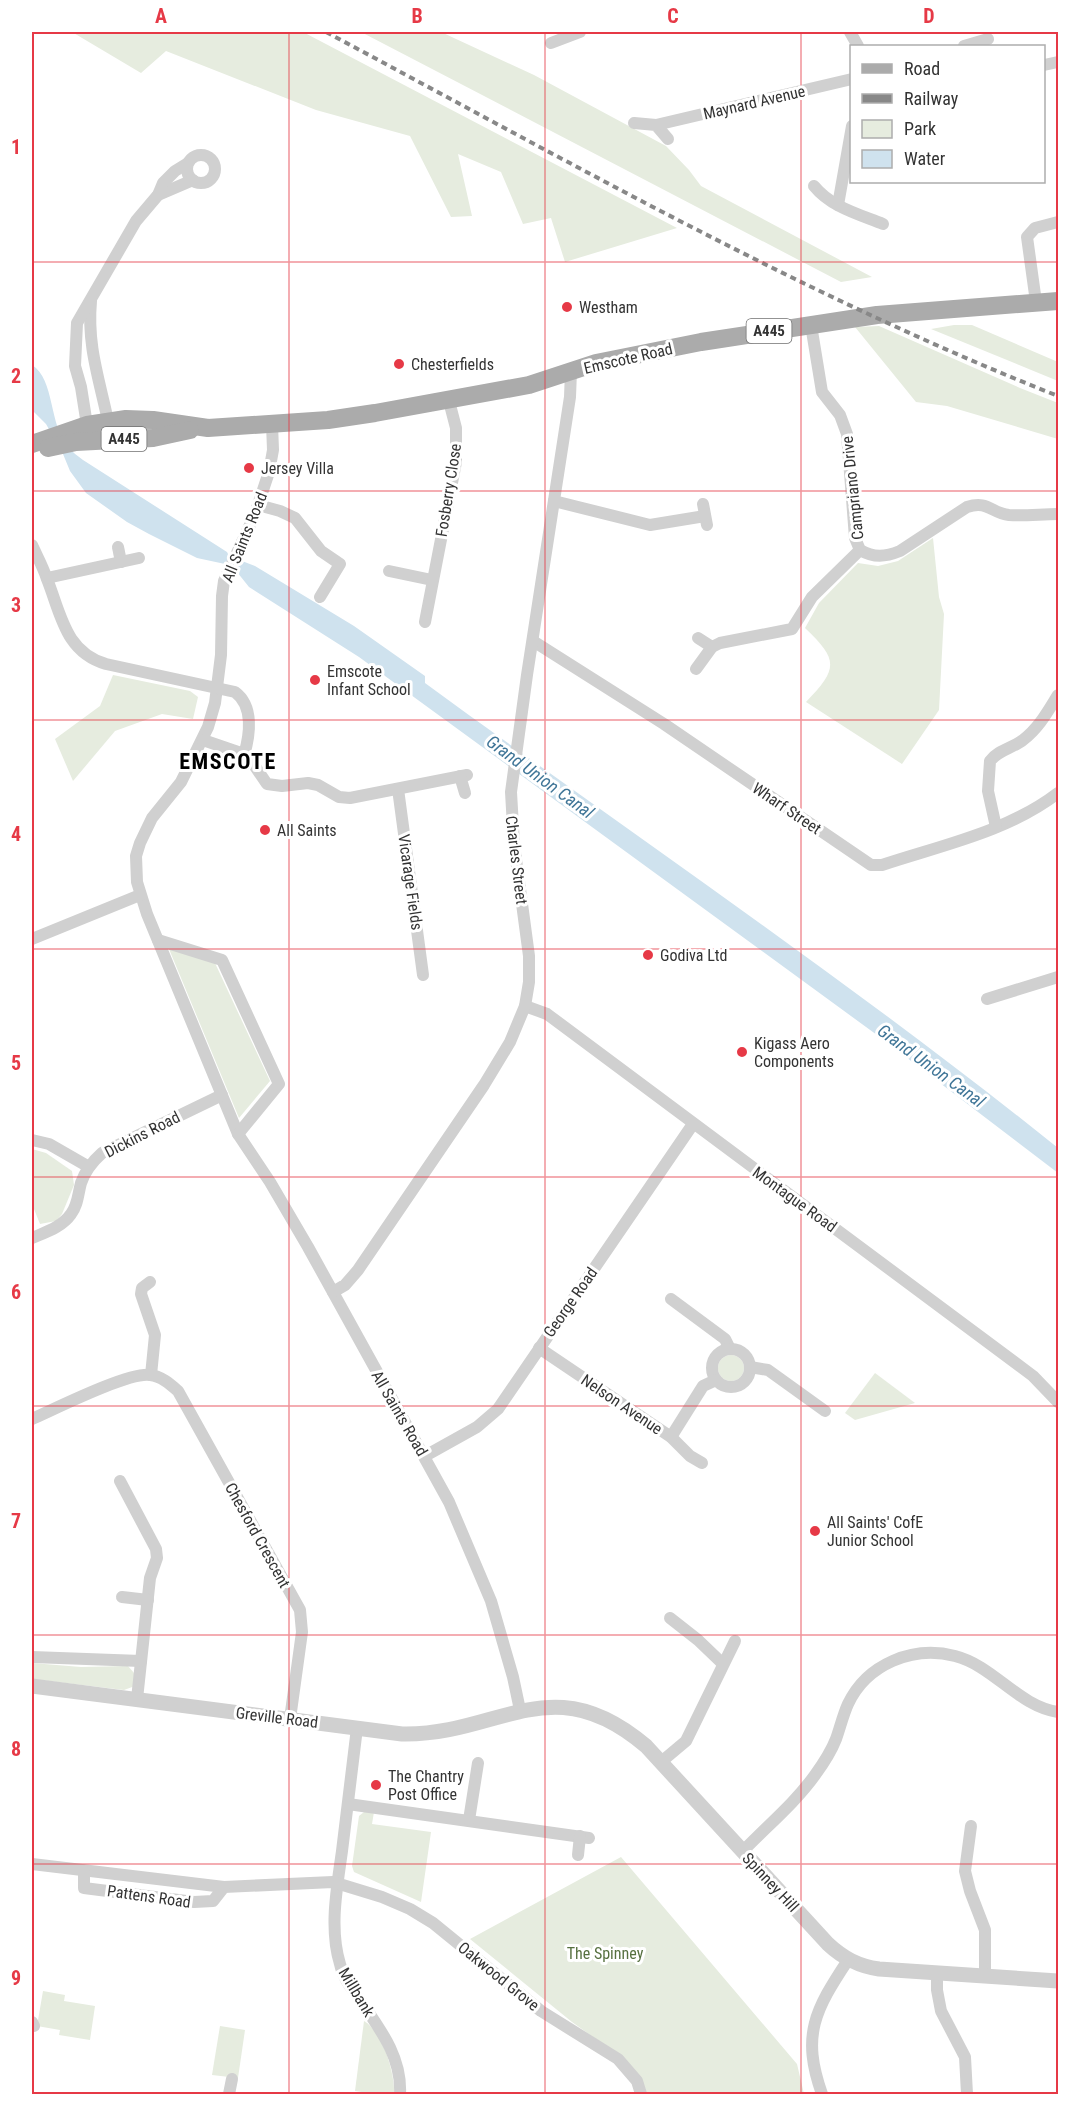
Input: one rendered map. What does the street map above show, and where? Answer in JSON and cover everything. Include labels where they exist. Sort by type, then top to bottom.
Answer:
[{"type":"main road","name":"Emscote Road","points":[[38,445],[70,439],[153,438],[200,428],[328,420],[449,401],[529,385],[596,363],[694,343],[891,313],[1059,301]]},
{"type":"main road","name":"Emscote Road","points":[[70,439],[98,425],[153,420],[200,428]]},
{"type":"street","points":[[550,43],[572,33]]},
{"type":"street","points":[[967,45],[987,39]]},
{"type":"street","name":"Maynard Avenue","points":[[634,123],[656,125],[850,79]]},
{"type":"street","points":[[656,125],[668,139]]},
{"type":"street","points":[[838,205],[850,137]]},
{"type":"street","points":[[98,425],[81,387],[74,358],[77,323],[136,221],[158,195],[163,183],[194,157],[202,155],[210,159],[214,166],[214,174],[208,181],[200,183],[193,180],[187,172],[188,163]]},
{"type":"street","points":[[158,195],[193,180]]},
{"type":"street","points":[[814,186],[826,198],[838,205],[882,224]]},
{"type":"street","points":[[1036,303],[1027,237],[1035,228],[1059,222]]},
{"type":"street","points":[[91,300],[89,333],[98,425]]},
{"type":"street","name":"Campriano Drive","points":[[811,325],[822,392],[837,410],[847,434],[855,538],[860,550],[872,556],[888,556],[967,507],[977,504],[983,504],[1007,515],[1059,514]]},
{"type":"street","name":"Charles Street","points":[[333,1292],[345,1285],[358,1270],[484,1085],[510,1042],[525,1006],[529,982],[529,956],[511,814],[512,782],[570,398],[572,371]]},
{"type":"street","name":"Fosberry Close","points":[[425,622],[456,462],[456,428],[449,401]]},
{"type":"street","name":"All Saints Road","points":[[272,424],[272,459],[258,505],[224,581],[221,655],[215,703],[203,740],[181,782],[152,818],[140,843],[135,871],[140,895],[238,1134],[287,1210],[449,1502],[491,1601],[520,1710]]},
{"type":"street","points":[[98,425],[173,434]]},
{"type":"street","points":[[554,501],[650,525],[705,515]]},
{"type":"street","points":[[258,505],[295,518],[321,551],[340,564],[320,597]]},
{"type":"street","points":[[32,545],[69,636],[76,647],[87,656],[106,664],[235,692],[243,700],[250,726],[244,754]]},
{"type":"street","points":[[118,547],[121,562]]},
{"type":"street","points":[[696,669],[712,647],[731,640],[792,629],[812,597],[860,550]]},
{"type":"street","points":[[47,578],[140,558]]},
{"type":"street","points":[[389,571],[432,580]]},
{"type":"street","points":[[698,638],[712,647]]},
{"type":"street","name":"Wharf Street","points":[[533,641],[664,724],[871,865],[882,865],[996,827],[1012,821],[1057,796]]},
{"type":"street","points":[[996,827],[988,791],[990,761],[997,754],[1023,740],[1041,723],[1059,695]]},
{"type":"street","points":[[203,740],[244,754],[256,765],[264,781],[274,787],[308,783],[344,798],[464,776],[465,793]]},
{"type":"street","name":"Vicarage Fields","points":[[398,789],[423,975]]},
{"type":"street","points":[[32,939],[140,895]]},
{"type":"street","points":[[158,940],[222,960],[279,1084],[238,1134]]},
{"type":"street","points":[[987,999],[1059,977]]},
{"type":"street","name":"Montague Road","points":[[525,1006],[547,1014],[1012,1360],[1045,1387],[1059,1402]]},
{"type":"street","name":"Dickins Road","points":[[32,1238],[55,1228],[71,1214],[89,1167],[110,1148],[222,1095]]},
{"type":"street","name":"George Road","points":[[424,1456],[477,1427],[494,1413],[693,1124]]},
{"type":"street","points":[[32,1140],[50,1144],[89,1167]]},
{"type":"street","points":[[32,1419],[124,1379],[151,1375],[155,1335],[141,1294],[142,1288],[150,1282]]},
{"type":"street","points":[[671,1299],[725,1339],[730,1349]]},
{"type":"street","name":"Nelson Avenue","points":[[538,1348],[671,1437],[690,1456],[702,1464]]},
{"type":"street","points":[[730,1349],[738,1350],[746,1356],[750,1367],[748,1376],[738,1385],[728,1386],[716,1380],[712,1366],[719,1354],[730,1349]]},
{"type":"street","points":[[750,1367],[768,1370],[825,1411]]},
{"type":"street","name":"Chesford Crescent","points":[[151,1375],[172,1386],[183,1400],[300,1610],[302,1632],[290,1719]]},
{"type":"street","points":[[671,1437],[703,1386],[716,1380]]},
{"type":"street","points":[[120,1481],[156,1549],[157,1558],[150,1578],[137,1699]]},
{"type":"street","points":[[122,1597],[148,1600]]},
{"type":"street","points":[[670,1618],[723,1664]]},
{"type":"street","points":[[661,1762],[686,1741],[735,1641]]},
{"type":"street","points":[[743,1851],[794,1800],[815,1775],[831,1749],[852,1697],[871,1674],[890,1661],[920,1653],[944,1653],[962,1658],[979,1665],[1028,1701],[1047,1710],[1059,1712]]},
{"type":"street","points":[[32,1657],[141,1661]]},
{"type":"street","name":"Greville Road","points":[[32,1686],[402,1734],[435,1732],[520,1710]]},
{"type":"street","name":"Spinney Hill","points":[[520,1710],[556,1706],[569,1708],[601,1716],[637,1738],[828,1944],[848,1960],[870,1968],[1059,1981]]},
{"type":"street","name":"Millbank","points":[[357,1728],[334,1924],[339,1962],[349,1985],[378,2025],[392,2051],[400,2082],[400,2094]]},
{"type":"street","points":[[469,1820],[478,1763]]},
{"type":"street","points":[[348,1804],[584,1837],[578,1855]]},
{"type":"street","points":[[971,1826],[965,1871],[985,1930],[985,1975]]},
{"type":"street","name":"Pattens Road","points":[[32,1864],[224,1887],[338,1883]]},
{"type":"street","name":"Pattens Road","points":[[84,1870],[84,1888],[194,1902],[213,1901],[224,1887]]},
{"type":"street","name":"Oakwood Grove","points":[[338,1883],[382,1897],[410,1909],[433,1923],[541,2011],[618,2059],[637,2081],[641,2094]]},
{"type":"street","points":[[822,2094],[814,2071],[812,2052],[815,2023],[826,1993],[848,1960]]},
{"type":"street","points":[[937,1972],[938,2001],[941,2011],[965,2057],[967,2094]]},
{"type":"street","points":[[229,2094],[232,2079]]},
{"type":"green space","points":[[72,32],[303,32],[677,228],[565,262],[551,218],[523,224],[501,172],[458,154],[472,216],[451,217],[410,136],[316,110],[166,51],[141,73]]},
{"type":"green space","points":[[361,32],[441,32],[534,75],[666,146],[701,186],[872,277],[841,282]]},
{"type":"green space","points":[[972,325],[1058,362],[1058,381],[931,329]]},
{"type":"green space","points":[[879,326],[1058,403],[1058,439],[947,406],[916,402],[855,327]]},
{"type":"green space","points":[[933,538],[939,597],[944,614],[939,710],[902,764],[806,702],[824,681],[829,673],[830,665],[824,648],[805,628],[819,603],[858,563],[878,566],[898,561]]},
{"type":"green space","points":[[113,675],[190,691],[198,697],[193,719],[162,714],[115,731],[73,781],[55,739],[100,706]]},
{"type":"green space","points":[[169,949],[215,963],[270,1081],[239,1118]]},
{"type":"green space","points":[[32,1149],[46,1153],[72,1171],[74,1185],[62,1214],[56,1221],[40,1224],[32,1204]]},
{"type":"green space","points":[[731,1355],[740,1359],[744,1368],[740,1377],[731,1381],[722,1377],[718,1368],[722,1359]]},
{"type":"green space","points":[[875,1373],[915,1403],[855,1420],[845,1413]]},
{"type":"green space","points":[[32,1663],[81,1667],[128,1666],[134,1673],[135,1686],[124,1690],[32,1679]]},
{"type":"green space","points":[[364,1812],[374,1812],[372,1824],[431,1832],[421,1902],[354,1872],[352,1866],[359,1816]]},
{"type":"green space","name":"The Spinney","points":[[621,1857],[797,2064],[804,2094],[646,2094],[624,2059],[572,2022],[470,1939]]},
{"type":"green space","points":[[43,1991],[65,1995],[64,2001],[95,2006],[90,2040],[59,2035],[60,2030],[37,2026]]},
{"type":"green space","points":[[364,2021],[371,2026],[382,2044],[390,2065],[394,2094],[355,2091]]},
{"type":"green space","points":[[220,2026],[245,2030],[238,2078],[212,2075]]},
{"type":"water","name":"Grand Union Canal","points":[[32,365],[45,381],[62,438],[70,449],[83,460],[227,552],[229,556],[255,566],[354,626],[425,676],[425,683],[824,970],[981,1087],[1058,1148],[1058,1173],[877,1035],[359,657],[249,587],[237,572],[225,564],[197,558],[149,534],[127,522],[86,493],[70,471],[46,424],[32,410]]},
{"type":"railway","points":[[326,32],[596,177],[778,271],[963,357],[1058,396]]},
{"type":"place","name":"Westham","points":[[567,307]]},
{"type":"place","name":"Chesterfields","points":[[399,364]]},
{"type":"place","name":"Jersey Villa","points":[[249,468]]},
{"type":"place","name":"Emscote Infant School","points":[[315,680]]},
{"type":"place","name":"All Saints","points":[[265,830]]},
{"type":"place","name":"Godiva Ltd","points":[[648,955]]},
{"type":"place","name":"Kigass Aero Components","points":[[742,1052]]},
{"type":"place","name":"All Saints' CofE Junior School","points":[[815,1531]]},
{"type":"place","name":"The Chantry Post Office","points":[[376,1785]]},
{"type":"district","name":"EMSCOTE","points":[[228,761]]}]
